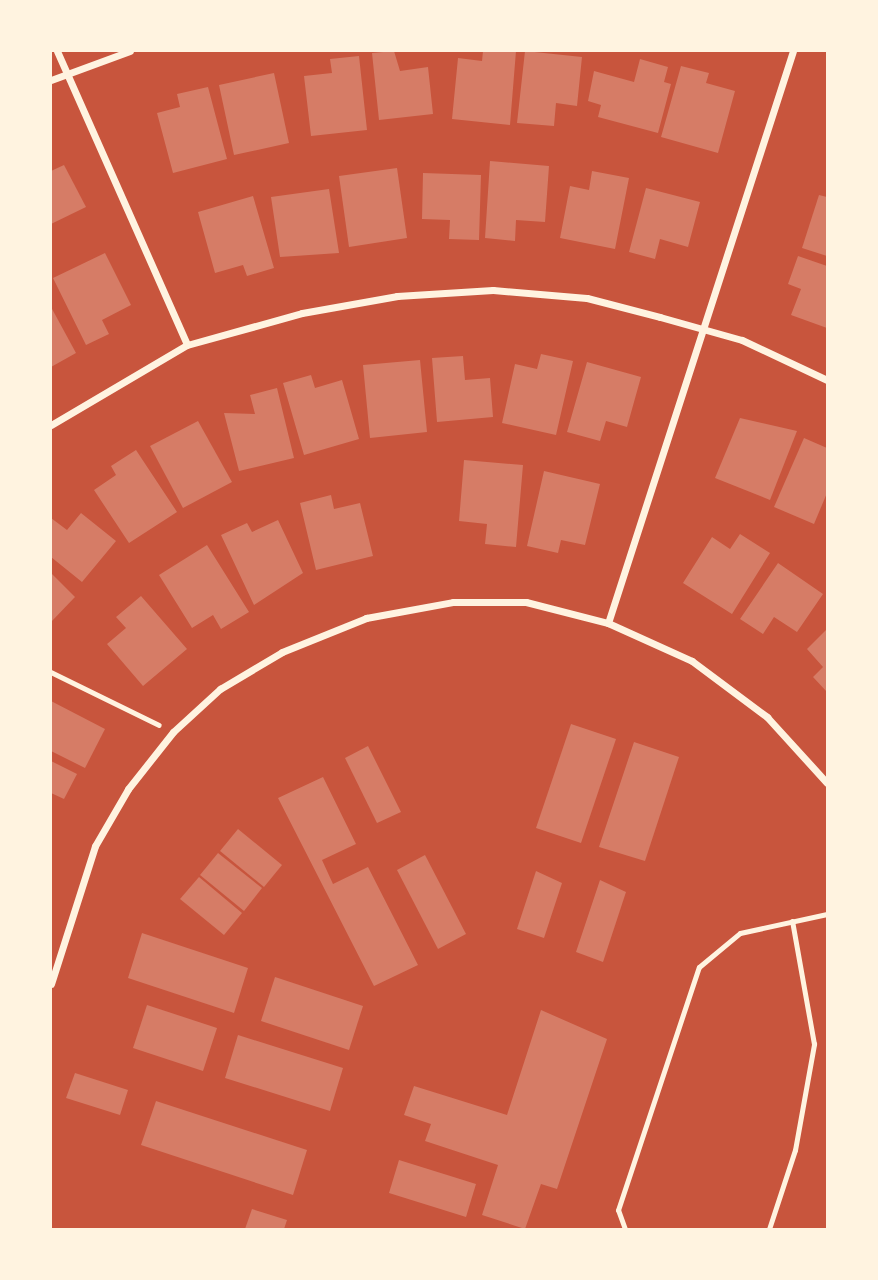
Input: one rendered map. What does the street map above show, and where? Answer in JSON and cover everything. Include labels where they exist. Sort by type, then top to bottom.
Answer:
[{"type":"street","points":[[57,51],[187,345]]},
{"type":"street","points":[[51,80],[130,51]]},
{"type":"street","points":[[608,623],[701,328],[793,51]]},
{"type":"street","points":[[51,425],[187,345],[302,313],[397,296],[493,290],[587,298],[701,328],[742,340],[827,380]]},
{"type":"street","points":[[51,984],[95,846],[128,789],[173,732],[219,689],[282,652],[366,618],[453,602],[526,602],[608,623],[692,661],[767,717],[827,783]]},
{"type":"lane","points":[[625,1229],[618,1209],[699,967],[740,933],[827,914]]},
{"type":"lane","points":[[769,1229],[794,1150],[814,1044],[792,921]]},
{"type":"path","points":[[51,672],[173,732]]},
{"type":"building","points":[[394,51],[400,71],[428,67],[433,114],[379,120],[372,53]]},
{"type":"building","points":[[483,51],[516,51],[510,125],[452,119],[458,58],[482,61]]},
{"type":"building","points":[[525,51],[582,57],[577,106],[556,103],[554,126],[517,123]]},
{"type":"building","points":[[359,56],[367,130],[311,136],[304,76],[332,73],[330,59]]},
{"type":"building","points":[[640,59],[668,67],[664,82],[671,84],[658,133],[598,117],[601,105],[588,101],[594,71],[634,82]]},
{"type":"building","points":[[681,66],[709,73],[706,83],[735,91],[718,153],[661,137]]},
{"type":"building","points":[[274,73],[289,143],[234,155],[219,85]]},
{"type":"building","points":[[208,87],[227,159],[173,173],[157,113],[180,107],[177,94]]},
{"type":"building","points":[[490,161],[549,166],[545,222],[516,220],[515,241],[485,238]]},
{"type":"building","points":[[64,165],[86,207],[51,224],[51,171]]},
{"type":"building","points":[[397,168],[407,238],[349,247],[339,176]]},
{"type":"building","points":[[592,171],[629,178],[615,249],[560,238],[570,186],[589,190]]},
{"type":"building","points":[[423,173],[481,175],[479,240],[449,239],[450,220],[422,219]]},
{"type":"building","points":[[646,188],[700,202],[688,247],[660,239],[655,259],[629,252]]},
{"type":"building","points":[[329,189],[339,253],[280,257],[271,197]]},
{"type":"building","points":[[819,195],[827,197],[827,256],[802,248]]},
{"type":"building","points":[[253,196],[274,268],[247,276],[243,265],[215,273],[198,212]]},
{"type":"building","points":[[105,253],[131,305],[102,320],[109,334],[86,345],[53,278]]},
{"type":"building","points":[[798,256],[827,266],[827,328],[791,315],[801,289],[788,284]]},
{"type":"building","points":[[51,307],[76,353],[51,367]]},
{"type":"building","points":[[541,354],[573,361],[556,435],[502,423],[515,364],[537,369]]},
{"type":"building","points":[[463,356],[465,380],[490,378],[493,417],[437,422],[432,358]]},
{"type":"building","points":[[420,360],[427,432],[370,438],[363,365]]},
{"type":"building","points":[[587,362],[641,377],[627,427],[606,421],[600,441],[567,432]]},
{"type":"building","points":[[311,375],[315,388],[342,380],[359,439],[304,455],[283,383]]},
{"type":"building","points":[[277,388],[294,458],[239,471],[224,413],[255,414],[250,395]]},
{"type":"building","points":[[740,418],[797,431],[770,500],[715,478]]},
{"type":"building","points":[[198,421],[232,482],[183,508],[150,446]]},
{"type":"building","points":[[804,438],[827,448],[827,493],[814,524],[774,507]]},
{"type":"building","points":[[136,450],[177,512],[129,543],[94,490],[116,475],[111,466]]},
{"type":"building","points":[[464,460],[523,465],[516,547],[485,544],[487,524],[459,521]]},
{"type":"building","points":[[544,471],[600,484],[585,545],[561,540],[558,553],[527,546]]},
{"type":"building","points":[[331,495],[334,509],[360,503],[373,556],[316,570],[300,503]]},
{"type":"building","points":[[81,513],[116,541],[82,582],[51,557],[51,518],[67,530]]},
{"type":"building","points":[[278,520],[303,573],[254,605],[221,535],[247,523],[252,532]]},
{"type":"building","points":[[740,534],[770,553],[732,614],[683,583],[712,537],[730,549]]},
{"type":"building","points":[[207,545],[249,612],[221,629],[213,615],[192,628],[159,575]]},
{"type":"building","points":[[778,563],[823,594],[797,632],[774,617],[763,634],[740,619]]},
{"type":"building","points":[[51,573],[75,597],[51,622]]},
{"type":"building","points":[[141,596],[187,649],[143,686],[107,644],[126,628],[116,617]]},
{"type":"building","points":[[827,629],[827,692],[813,677],[823,667],[807,649]]},
{"type":"building","points":[[51,701],[105,729],[85,768],[51,751]]},
{"type":"building","points":[[571,724],[616,739],[581,843],[536,828]]},
{"type":"building","points":[[634,742],[679,757],[645,861],[599,847]]},
{"type":"building","points":[[368,746],[401,812],[377,823],[345,758]]},
{"type":"building","points":[[51,761],[77,774],[64,799],[51,793]]},
{"type":"building","points":[[323,777],[356,844],[322,860],[333,884],[368,867],[418,965],[374,986],[278,798]]},
{"type":"building","points":[[238,829],[282,865],[264,887],[220,851]]},
{"type":"building","points":[[218,853],[262,888],[244,911],[200,875]]},
{"type":"building","points":[[425,855],[466,934],[438,949],[397,870]]},
{"type":"building","points":[[536,871],[562,883],[544,938],[517,929]]},
{"type":"building","points":[[199,877],[242,913],[224,935],[180,899]]},
{"type":"building","points":[[600,880],[626,892],[603,962],[576,952]]},
{"type":"building","points":[[142,933],[248,968],[234,1013],[128,978]]},
{"type":"building","points":[[275,977],[363,1006],[349,1050],[261,1021]]},
{"type":"building","points":[[147,1005],[217,1028],[203,1071],[133,1048]]},
{"type":"building","points":[[541,1010],[607,1039],[557,1189],[541,1184],[525,1229],[482,1215],[498,1165],[425,1141],[431,1124],[404,1115],[414,1086],[507,1115]]},
{"type":"building","points":[[238,1035],[343,1068],[330,1111],[225,1078]]},
{"type":"building","points":[[75,1073],[128,1090],[120,1115],[66,1098]]},
{"type":"building","points":[[156,1101],[307,1150],[293,1195],[141,1145]]},
{"type":"building","points":[[399,1160],[476,1184],[466,1217],[389,1193]]},
{"type":"building","points":[[252,1209],[287,1220],[284,1229],[245,1229]]}]
